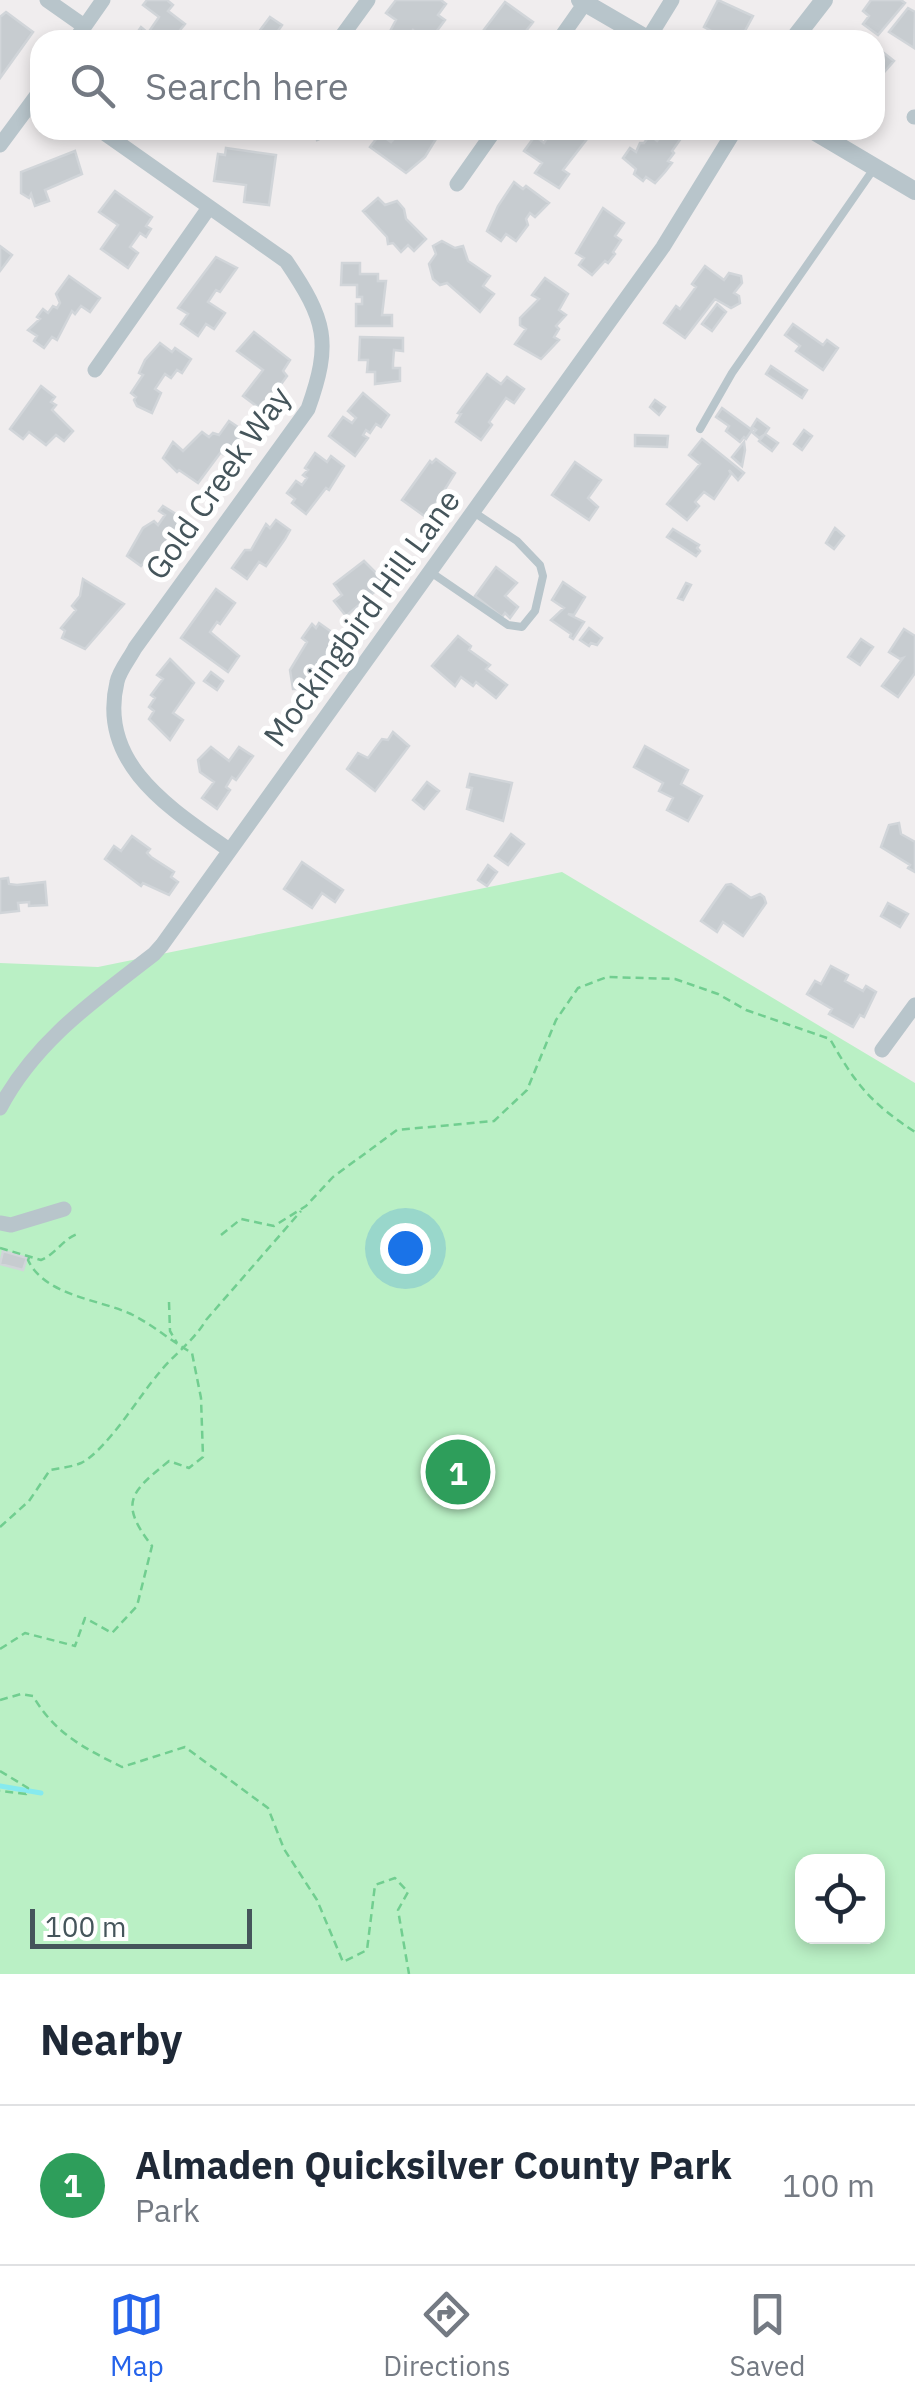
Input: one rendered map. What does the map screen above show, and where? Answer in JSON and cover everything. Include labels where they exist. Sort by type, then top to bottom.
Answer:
[{"type":"street","points":[[47,0],[77,30]]},
{"type":"street","points":[[82,30],[103,0]]},
{"type":"street","points":[[346,30],[368,0]]},
{"type":"street","points":[[655,30],[672,0]]},
{"type":"street","points":[[802,30],[824,0]]},
{"type":"street","points":[[564,30],[582,2],[631,30]]},
{"type":"street","points":[[0,145],[30,104]]},
{"type":"street","name":"Gold Creek Way","points":[[114,140],[286,262],[307,292],[323,332],[321,372],[308,409],[117,680],[116,720],[125,757],[154,795],[229,850]]},
{"type":"street","points":[[457,184],[488,140]]},
{"type":"street","name":"Mockingbird Hill Lane","points":[[0,1108],[10,1089],[67,1021],[154,954],[662,247],[729,140]]},
{"type":"street","points":[[830,140],[915,191]]},
{"type":"street","points":[[95,370],[208,208]]},
{"type":"street","points":[[882,1050],[915,1005]]},
{"type":"street","points":[[1,1225],[11,1226],[64,1210]]},
{"type":"lane","points":[[700,429],[732,373],[876,166]]},
{"type":"lane","points":[[429,571],[508,625],[522,627],[531,620],[542,584],[540,565],[518,541],[472,511]]},
{"type":"path","points":[[0,1527],[29,1501],[50,1470],[83,1462],[119,1425],[181,1347],[196,1338],[258,1259],[333,1177],[397,1130],[494,1121],[527,1090],[556,1020],[578,988],[606,977],[675,979],[718,994],[746,1010],[830,1039],[853,1079],[879,1108],[915,1132]]},
{"type":"path","points":[[221,1234],[241,1219],[274,1226],[306,1206]]},
{"type":"path","points":[[0,1248],[45,1259],[66,1238],[78,1234]]},
{"type":"path","points":[[0,1649],[26,1632],[75,1646],[86,1618],[112,1633],[136,1606],[152,1546],[137,1526],[132,1506],[137,1486],[169,1462],[189,1468],[204,1457],[201,1398],[192,1353],[129,1313],[68,1294],[34,1274],[30,1256]]},
{"type":"path","points":[[169,1302],[170,1331],[181,1347]]},
{"type":"path","points":[[0,1700],[20,1694],[32,1696],[46,1721],[81,1746],[122,1766],[185,1748],[268,1808],[284,1849],[317,1900],[343,1962],[367,1950],[375,1885],[395,1878],[408,1892],[398,1910],[409,1974]]},
{"type":"path","points":[[0,1771],[28,1788],[26,1794],[0,1791]]},
{"type":"green space","points":[[562,872],[915,1083],[915,1974],[0,1974],[0,963],[98,967]]},
{"type":"building","points":[[147,0],[167,0],[173,5],[168,11],[185,24],[180,30],[150,30],[159,17],[143,5]]},
{"type":"building","points":[[396,0],[441,0],[446,4],[438,15],[445,20],[438,30],[391,30],[396,20],[386,13]]},
{"type":"building","points":[[718,0],[753,16],[745,30],[704,27]]},
{"type":"building","points":[[871,0],[905,3],[882,30],[871,30],[863,24],[869,16],[863,11]]},
{"type":"building","points":[[505,2],[533,22],[527,30],[484,30]]},
{"type":"building","points":[[908,8],[915,12],[914,48],[889,32]]},
{"type":"building","points":[[6,12],[30,30],[30,36],[0,78],[0,17]]},
{"type":"building","points":[[270,17],[282,25],[279,30],[260,30]]},
{"type":"building","points":[[885,54],[894,61],[885,71]]},
{"type":"building","points":[[375,140],[435,140],[425,157],[406,173],[370,147]]},
{"type":"building","points":[[532,140],[586,140],[563,170],[569,174],[559,188],[535,173],[542,163],[524,151]]},
{"type":"building","points":[[680,140],[665,172],[655,183],[646,177],[643,181],[623,158],[630,148],[636,152],[640,143]]},
{"type":"building","points":[[226,148],[276,155],[269,205],[244,202],[246,185],[214,181],[218,154],[225,155]]},
{"type":"building","points":[[75,151],[82,174],[45,190],[49,201],[35,206],[31,194],[29,198],[21,193],[21,172]]},
{"type":"building","points":[[514,182],[549,203],[535,217],[530,213],[528,225],[516,241],[506,234],[501,241],[487,231]]},
{"type":"building","points":[[115,191],[152,217],[146,226],[151,229],[146,237],[140,233],[130,247],[138,253],[128,268],[101,249],[118,225],[99,212]]},
{"type":"building","points":[[378,198],[385,205],[397,201],[406,219],[426,239],[414,251],[408,245],[401,252],[393,243],[388,244],[387,237],[363,211]]},
{"type":"building","points":[[603,208],[624,223],[615,236],[621,240],[615,254],[592,275],[579,265],[584,258],[576,253]]},
{"type":"building","points":[[442,241],[455,248],[463,246],[468,261],[490,276],[483,286],[494,294],[480,312],[447,283],[440,285],[433,279],[429,264],[436,254],[433,246]]},
{"type":"building","points":[[0,246],[12,255],[0,271]]},
{"type":"building","points":[[216,257],[237,268],[208,302],[225,313],[214,329],[206,324],[198,336],[181,324],[188,314],[178,308]]},
{"type":"building","points":[[342,263],[360,263],[360,274],[378,274],[378,281],[386,281],[382,315],[392,315],[392,326],[356,326],[356,304],[362,304],[362,297],[357,297],[357,285],[341,285]]},
{"type":"building","points":[[705,266],[724,280],[729,273],[741,276],[742,283],[734,293],[740,303],[731,308],[715,299],[685,338],[664,323],[696,287],[692,284]]},
{"type":"building","points":[[69,276],[100,298],[90,312],[81,306],[75,314],[72,311],[57,340],[52,337],[44,348],[28,330],[40,319],[37,317],[43,309],[48,313],[53,306],[57,308],[60,303],[56,294]]},
{"type":"building","points":[[545,278],[568,294],[559,310],[566,315],[556,326],[559,329],[554,337],[559,340],[541,359],[515,344],[526,329],[520,325],[520,318],[539,299],[532,295]]},
{"type":"building","points":[[717,304],[726,312],[712,331],[702,324]]},
{"type":"building","points":[[793,324],[823,345],[827,340],[838,348],[823,370],[796,351],[800,346],[785,335]]},
{"type":"building","points":[[254,332],[290,360],[283,371],[287,376],[262,410],[243,396],[263,370],[237,351]]},
{"type":"building","points":[[360,337],[403,338],[403,351],[394,350],[393,363],[393,368],[400,368],[400,381],[375,384],[375,372],[367,372],[368,360],[359,360]]},
{"type":"building","points":[[160,343],[191,359],[182,373],[177,370],[171,378],[165,374],[155,389],[161,393],[152,413],[137,406],[131,393],[143,375],[139,373],[145,360]]},
{"type":"building","points":[[771,366],[807,390],[802,398],[766,374]]},
{"type":"building","points":[[487,374],[501,384],[507,377],[524,389],[514,403],[506,398],[481,440],[456,422],[461,414],[458,413]]},
{"type":"building","points":[[41,386],[55,397],[52,410],[73,431],[64,441],[56,435],[46,445],[29,432],[23,439],[10,429]]},
{"type":"building","points":[[363,393],[389,415],[381,427],[376,424],[370,433],[366,430],[363,435],[368,438],[355,456],[329,436],[343,417],[352,423],[356,418],[348,411]]},
{"type":"building","points":[[655,400],[665,407],[659,415],[650,407]]},
{"type":"building","points":[[722,408],[752,430],[746,439],[740,442],[726,431],[729,426],[716,417]]},
{"type":"building","points":[[757,419],[769,428],[765,434],[778,443],[772,451],[759,441],[764,435],[759,438],[753,433]]},
{"type":"building","points":[[229,421],[244,431],[231,449],[221,452],[198,483],[177,472],[163,458],[173,442],[183,451],[202,432],[209,437],[213,433],[219,435]]},
{"type":"building","points":[[804,430],[812,436],[802,450],[794,444]]},
{"type":"building","points":[[635,435],[668,436],[667,447],[635,446]]},
{"type":"building","points":[[702,439],[744,473],[738,480],[729,470],[731,474],[714,499],[704,492],[687,520],[667,504],[700,464],[689,455]]},
{"type":"building","points":[[744,442],[745,450],[742,466],[732,457]]},
{"type":"building","points":[[315,453],[327,462],[331,456],[344,466],[329,490],[326,488],[306,514],[292,503],[295,499],[287,493],[296,481],[302,485],[307,478],[303,475],[308,470],[305,468]]},
{"type":"building","points":[[436,459],[455,473],[427,518],[402,500],[430,461]]},
{"type":"building","points":[[575,462],[601,480],[588,498],[598,507],[589,520],[552,495]]},
{"type":"building","points":[[163,506],[184,519],[153,562],[148,558],[141,566],[127,556],[143,528],[154,521],[158,525],[165,515],[159,511]]},
{"type":"building","points":[[276,520],[290,530],[266,566],[259,562],[247,579],[232,568],[245,550],[251,550],[266,524],[270,528]]},
{"type":"building","points":[[835,528],[844,536],[834,549],[826,543]]},
{"type":"building","points":[[673,529],[699,545],[696,556],[667,537]]},
{"type":"building","points":[[364,561],[379,572],[385,583],[346,616],[334,601],[342,595],[334,584]]},
{"type":"building","points":[[496,567],[517,583],[505,596],[518,607],[510,618],[505,613],[502,617],[475,596]]},
{"type":"building","points":[[83,579],[124,604],[85,649],[62,638],[65,631],[61,628],[76,610],[72,606],[80,596]]},
{"type":"building","points":[[563,582],[585,597],[574,615],[568,614],[584,622],[573,639],[551,620],[564,608],[552,600]]},
{"type":"building","points":[[686,583],[691,585],[683,600],[678,598]]},
{"type":"building","points":[[216,589],[235,603],[210,632],[239,656],[228,672],[181,638]]},
{"type":"building","points":[[319,623],[343,640],[313,675],[310,689],[293,689],[290,670],[307,642],[302,638],[312,624],[316,628]]},
{"type":"building","points":[[589,628],[602,638],[597,645],[589,646],[580,640]]},
{"type":"building","points":[[904,629],[915,636],[915,673],[898,697],[882,686],[903,658],[889,652]]},
{"type":"building","points":[[458,636],[490,665],[486,669],[507,685],[496,698],[476,682],[473,686],[461,677],[455,686],[432,666]]},
{"type":"building","points":[[861,639],[873,647],[860,665],[848,657]]},
{"type":"building","points":[[170,659],[194,683],[173,713],[183,720],[170,740],[149,719],[154,711],[149,707],[155,698],[151,695],[163,679],[157,675]]},
{"type":"building","points":[[211,672],[223,681],[217,690],[204,681]]},
{"type":"building","points":[[393,732],[409,746],[375,791],[347,769],[358,753],[368,758],[382,739],[388,740]]},
{"type":"building","points":[[645,746],[688,770],[681,784],[702,796],[688,821],[667,810],[673,798],[659,791],[663,783],[634,767]]},
{"type":"building","points":[[211,747],[229,761],[239,747],[253,756],[236,780],[232,777],[226,787],[230,790],[217,809],[202,798],[214,782],[200,772],[198,760]]},
{"type":"building","points":[[470,774],[512,783],[503,821],[467,809],[472,788],[467,787]]},
{"type":"building","points":[[427,782],[439,791],[424,809],[413,800]]},
{"type":"building","points":[[899,823],[901,834],[915,842],[915,872],[881,847],[889,825]]},
{"type":"building","points":[[511,834],[524,844],[508,865],[495,856]]},
{"type":"building","points":[[132,836],[150,849],[147,853],[151,857],[174,872],[171,877],[178,882],[169,895],[143,883],[141,886],[105,859],[114,846],[121,851]]},
{"type":"building","points":[[302,862],[343,890],[335,902],[322,893],[312,908],[284,889]]},
{"type":"building","points":[[488,865],[497,872],[487,886],[478,880]]},
{"type":"building","points":[[8,878],[9,884],[17,885],[45,882],[47,905],[18,903],[19,911],[0,913],[0,879]]},
{"type":"building","points":[[731,884],[751,898],[760,894],[766,903],[743,936],[723,922],[717,932],[701,921],[726,885]]},
{"type":"building","points":[[888,903],[908,914],[900,927],[881,916]]},
{"type":"building","points":[[831,966],[848,975],[845,981],[863,991],[866,986],[876,992],[864,1017],[860,1015],[853,1027],[829,1014],[832,1009],[807,994],[815,981],[821,984]]},
{"type":"building","points":[[3,1251],[27,1258],[23,1270],[0,1264]]},
{"type":"waterway","points":[[0,1786],[41,1793]]},
{"type":"place","name":"Almaden Quicksilver County Park","points":[[458,1472]]}]
